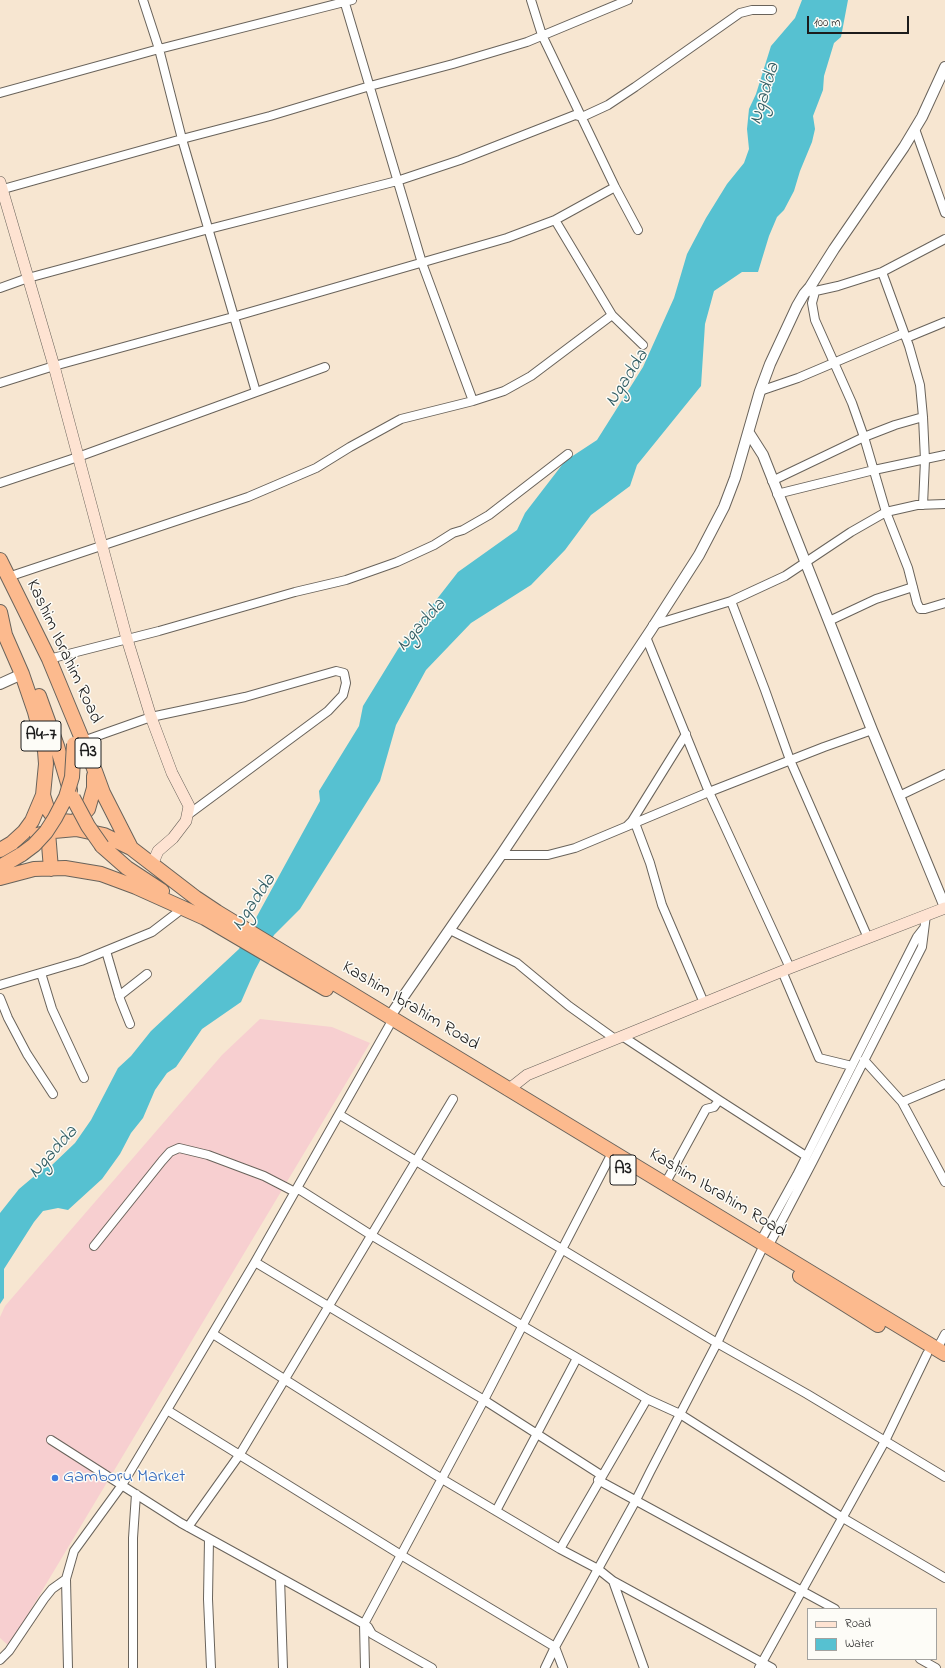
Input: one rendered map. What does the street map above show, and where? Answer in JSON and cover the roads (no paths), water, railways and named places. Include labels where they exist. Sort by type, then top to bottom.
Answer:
[{"type":"highway","name":"Kashim Ibrahim Road","points":[[0,560],[4,580],[49,659],[79,742],[95,770],[103,793],[131,848],[211,918]]},
{"type":"highway","name":"A4-7","points":[[4,580],[79,742]]},
{"type":"highway","name":"A4-7","points":[[0,606],[25,659],[57,746],[73,798],[88,826],[102,846],[127,868],[211,918]]},
{"type":"highway","name":"A4-7","points":[[0,612],[5,635],[22,674],[35,712],[45,751],[46,778],[44,795],[32,821],[24,832],[4,847]]},
{"type":"highway","name":"A3","points":[[0,867],[34,846],[55,818],[66,797],[79,742]]},
{"type":"highway","points":[[44,795],[47,808],[52,815],[61,821],[73,822],[79,819],[88,809],[92,800],[95,770]]},
{"type":"highway","points":[[4,847],[48,832],[76,829],[104,835],[131,848]]},
{"type":"highway","points":[[48,832],[51,869]]},
{"type":"highway","name":"Kashim Ibrahim Road","points":[[0,878],[34,869],[65,868],[101,874],[136,887],[182,909],[211,918],[508,1090],[610,1157],[665,1184],[763,1247],[794,1272],[936,1352],[945,1365]]},
{"type":"highway","name":"Kashim Ibrahim Road","points":[[389,1021],[610,1157],[763,1247]]},
{"type":"main road","points":[[1,187],[54,366],[127,639],[151,717],[172,773],[189,806],[189,814],[186,821],[173,838],[158,850],[152,865]]},
{"type":"main road","points":[[508,1090],[526,1075],[786,969],[868,938],[925,921],[945,908]]},
{"type":"street","points":[[143,0],[159,49],[182,139],[256,392]]},
{"type":"street","points":[[531,0],[542,35],[615,187],[638,230]]},
{"type":"street","points":[[1,187],[270,116],[527,42],[628,0]]},
{"type":"street","points":[[0,93],[159,49],[347,1],[397,181],[422,263],[473,401]]},
{"type":"street","points":[[0,288],[28,278],[209,229],[397,181],[460,160],[576,115],[582,117],[608,105],[740,13],[752,10],[772,10]]},
{"type":"street","points":[[68,1668],[66,1579],[74,1551],[122,1485],[255,1262],[340,1115],[389,1021],[501,855],[699,555],[724,507],[735,478],[760,391],[770,364],[804,294],[915,129],[936,90],[945,67]]},
{"type":"street","points":[[915,129],[945,213]]},
{"type":"street","points":[[0,384],[54,366],[233,317],[508,238],[555,220],[615,187]]},
{"type":"street","points":[[555,220],[612,315],[643,345]]},
{"type":"street","points":[[804,294],[838,286],[882,272],[945,238]]},
{"type":"street","points":[[882,272],[905,335],[920,385],[925,460],[923,505]]},
{"type":"street","points":[[815,292],[812,303],[815,320],[864,437],[886,512],[908,568],[920,608],[925,609],[945,604]]},
{"type":"street","points":[[4,580],[248,497],[316,468],[350,447],[401,419],[473,401],[504,391],[531,376],[612,315]]},
{"type":"street","points":[[760,391],[798,378],[905,335],[945,322]]},
{"type":"street","points":[[0,483],[78,457],[325,366]]},
{"type":"street","points":[[772,481],[864,437],[895,425],[923,417]]},
{"type":"street","points":[[749,433],[763,456],[805,564],[945,908]]},
{"type":"street","points":[[49,659],[127,639],[295,592],[346,580],[397,562],[434,545],[453,533],[463,530],[489,515],[568,454]]},
{"type":"street","points":[[777,494],[874,470],[945,456]]},
{"type":"street","points":[[654,625],[731,601],[785,576],[851,532],[886,512],[923,505],[945,504]]},
{"type":"street","points":[[829,621],[876,599],[913,586]]},
{"type":"street","points":[[731,601],[790,760],[868,938]]},
{"type":"street","points":[[646,637],[709,792],[786,969],[819,1058],[852,1066]]},
{"type":"street","points":[[79,742],[151,717],[245,696],[336,671],[344,673],[346,683],[343,695],[328,711],[189,814]]},
{"type":"street","points":[[0,684],[22,674]]},
{"type":"street","points":[[501,855],[548,855],[575,848],[709,792],[872,730]]},
{"type":"street","points":[[625,827],[632,821],[686,734]]},
{"type":"street","points":[[899,796],[945,774]]},
{"type":"street","points":[[635,824],[650,863],[662,905],[704,1003]]},
{"type":"street","points":[[0,985],[81,962],[152,932],[182,909]]},
{"type":"street","points":[[763,1247],[814,1161],[922,947],[925,921]]},
{"type":"street","points":[[545,1668],[555,1647],[636,1500],[717,1343],[806,1156],[925,921]]},
{"type":"street","points":[[450,930],[517,963],[569,1006],[806,1156]]},
{"type":"street","points":[[106,951],[119,996],[130,1024]]},
{"type":"street","points":[[41,973],[52,1009],[84,1078]]},
{"type":"street","points":[[119,996],[147,974]]},
{"type":"street","points":[[0,998],[8,1018],[53,1094]]},
{"type":"street","points":[[864,1060],[902,1102],[945,1182]]},
{"type":"street","points":[[902,1102],[945,1084]]},
{"type":"street","points":[[188,1527],[240,1454],[453,1099]]},
{"type":"street","points":[[665,1184],[706,1110],[714,1107],[719,1100]]},
{"type":"street","points":[[340,1115],[717,1343],[807,1394],[945,1477]]},
{"type":"street","points":[[94,1246],[162,1161],[170,1152],[179,1148],[208,1155],[264,1176],[296,1190],[647,1399],[680,1414],[843,1518],[945,1578]]},
{"type":"street","points":[[365,1668],[364,1624],[523,1326],[561,1249],[610,1157]]},
{"type":"street","points":[[255,1262],[484,1400],[537,1434],[600,1478],[636,1500],[833,1608]]},
{"type":"street","points":[[212,1334],[442,1479],[598,1569],[612,1581],[761,1665],[772,1668]]},
{"type":"street","points":[[761,1665],[945,1334]]},
{"type":"street","points":[[496,1511],[577,1358]]},
{"type":"street","points":[[560,1548],[647,1399]]},
{"type":"street","points":[[167,1410],[401,1555],[555,1647],[563,1668]]},
{"type":"street","points":[[51,1440],[188,1527],[364,1624],[368,1627],[372,1634],[432,1668]]},
{"type":"street","points":[[133,1668],[133,1538],[136,1494]]},
{"type":"street","points":[[209,1539],[208,1599],[211,1668]]},
{"type":"street","points":[[280,1578],[283,1668]]},
{"type":"street","points":[[0,1660],[9,1651],[52,1589],[66,1579]]},
{"type":"street","points":[[612,1581],[644,1668]]},
{"type":"street","points":[[922,1660],[936,1668]]},
{"type":"water","name":"Ngadda","points":[[802,0],[848,0],[841,37],[834,43],[824,76],[823,90],[813,116],[815,129],[812,142],[800,171],[794,191],[784,210],[777,217],[769,236],[758,272],[742,272],[714,291],[705,324],[701,386],[637,465],[630,486],[591,515],[565,550],[531,585],[471,623],[426,670],[396,725],[380,781],[300,909],[274,935],[255,970],[241,1002],[202,1029],[176,1067],[167,1073],[155,1090],[143,1118],[131,1133],[120,1154],[102,1179],[68,1210],[58,1208],[43,1211],[34,1222],[4,1269],[4,1298],[0,1304],[0,1213],[19,1189],[44,1168],[52,1165],[75,1143],[91,1120],[118,1068],[131,1056],[151,1031],[239,949],[320,801],[319,791],[359,726],[363,706],[398,649],[458,572],[517,530],[525,513],[565,461],[597,440],[643,367],[674,298],[687,254],[706,218],[727,184],[744,163],[749,149],[747,129],[749,109],[756,94],[771,46],[795,18]]},
{"type":"place","name":"Gamboru Market","points":[[55,1478]]}]
